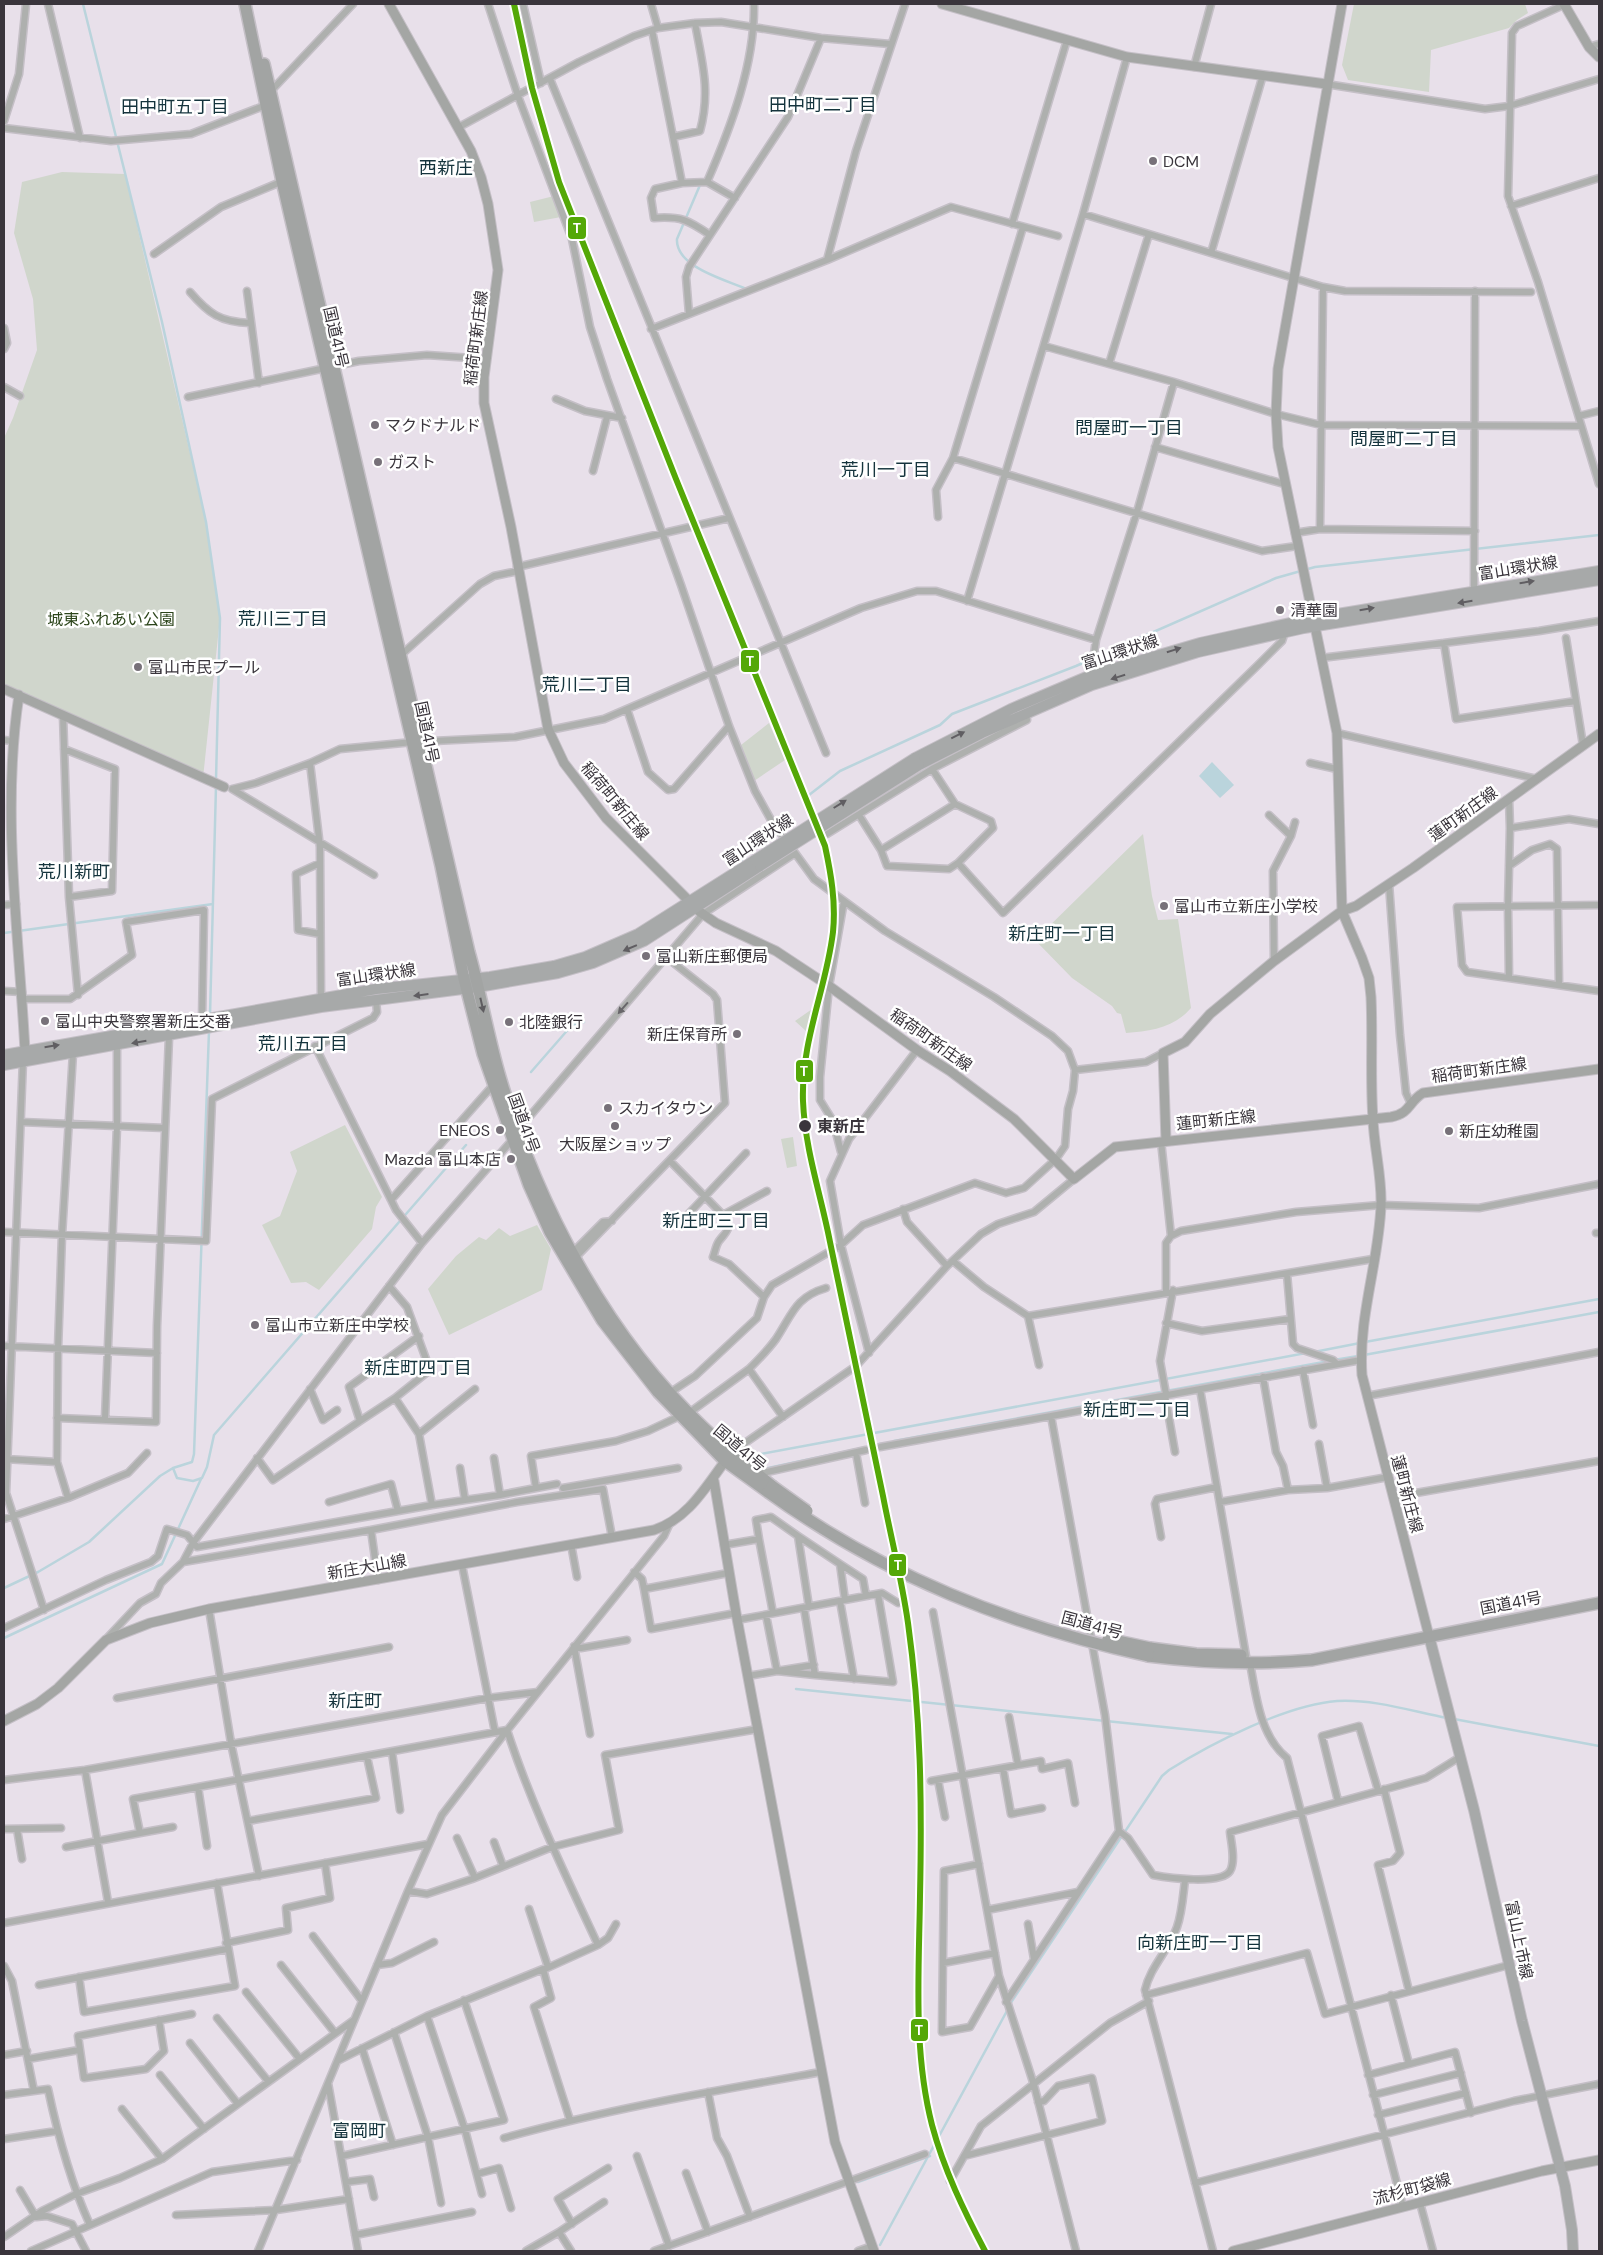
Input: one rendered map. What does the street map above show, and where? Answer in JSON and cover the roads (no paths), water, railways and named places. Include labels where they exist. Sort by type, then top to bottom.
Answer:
[{"type":"highway","name":"国道41号","points":[[244,4],[266,104],[287,179],[418,742],[471,983],[497,1082],[516,1135],[570,1259],[602,1320],[684,1414],[729,1456],[807,1521],[854,1550],[953,1597],[1067,1635],[1199,1662],[1248,1659],[1312,1660],[1599,1602]]},
{"type":"highway","name":"国道41号","points":[[249,4],[271,90],[287,179]]},
{"type":"highway","name":"国道41号","points":[[331,367],[401,655],[418,742]]},
{"type":"highway","name":"国道41号","points":[[570,1259],[609,1315],[671,1392],[684,1414]]},
{"type":"highway","name":"国道41号","points":[[729,1456],[758,1474],[770,1489]]},
{"type":"main road","name":"稲荷町新庄線","points":[[389,4],[459,127],[481,177],[498,270],[486,359],[484,403],[511,527],[548,730],[564,763],[578,783],[640,854],[696,908],[716,924],[776,951],[829,986],[997,1105],[1056,1159],[1074,1180]]},
{"type":"main road","points":[[942,4],[1126,57],[1326,84]]},
{"type":"main road","points":[[1342,4],[1326,84],[1278,369],[1276,414],[1278,447],[1284,484],[1337,733],[1342,912],[1369,978],[1372,1011],[1373,1120]]},
{"type":"main road","points":[[1565,4],[1590,47],[1599,57]]},
{"type":"main road","name":"富山環状線","points":[[321,1003],[376,1000],[554,966],[585,957],[696,908],[758,863],[917,761],[1011,709],[1091,675],[1200,643],[1474,591],[1599,570]]},
{"type":"main road","name":"富山環状線","points":[[917,761],[1092,685],[1198,652],[1285,632],[1314,622],[1599,580]]},
{"type":"main road","points":[[4,689],[228,788]]},
{"type":"main road","points":[[19,695],[8,741],[25,1051]]},
{"type":"main road","name":"蓮町新庄線","points":[[1428,1636],[1367,1396],[1361,1358],[1381,1205],[1380,1172],[1373,1120],[1163,1141],[1163,1053],[1185,1042],[1210,1014],[1274,961],[1342,912],[1356,906],[1389,884],[1599,734]]},
{"type":"main road","name":"富山環状線","points":[[4,1055],[216,1023],[321,1003],[376,989],[471,983]]},
{"type":"main road","name":"富山環状線","points":[[4,1065],[169,1037],[204,1024]]},
{"type":"main road","name":"稲荷町新庄線","points":[[1373,1120],[1402,1115],[1424,1093],[1599,1068]]},
{"type":"main road","points":[[1074,1180],[1115,1147],[1163,1141]]},
{"type":"main road","points":[[669,1525],[714,1480],[729,1456]]},
{"type":"main road","points":[[714,1480],[728,1573],[835,2142],[873,2249]]},
{"type":"main road","name":"新庄大山線","points":[[4,1722],[37,1704],[58,1688],[106,1640],[150,1623],[209,1609],[462,1565],[669,1525]]},
{"type":"main road","name":"富山上市線","points":[[1428,1636],[1489,1869],[1508,1965],[1560,2167],[1571,2221],[1572,2251]]},
{"type":"main road","name":"流杉町袋線","points":[[1233,2251],[1560,2167],[1599,2160]]},
{"type":"street","points":[[4,121],[18,74],[26,4]]},
{"type":"street","points":[[48,4],[80,138]]},
{"type":"street","points":[[4,128],[111,141],[191,134],[266,104],[271,90],[353,4]]},
{"type":"street","points":[[488,4],[518,96],[572,238],[590,327],[729,726],[755,791],[771,820],[814,879],[884,931],[1052,1036],[1068,1051],[1075,1070],[1073,1091],[1068,1109],[1065,1146],[1056,1159],[1024,1188],[1006,1193],[975,1183],[863,1225],[841,1245],[772,1285],[764,1297],[756,1318],[695,1376],[671,1392]]},
{"type":"street","points":[[523,4],[541,83]]},
{"type":"street","points":[[652,4],[682,183]]},
{"type":"street","points":[[708,182],[725,138],[744,75],[754,27],[754,4]]},
{"type":"street","points":[[827,260],[856,151],[890,44],[905,4]]},
{"type":"street","points":[[1194,67],[1211,4]]},
{"type":"street","points":[[1565,4],[1517,26],[1512,33],[1507,180],[1511,206],[1538,282],[1599,484]]},
{"type":"street","points":[[459,127],[600,52],[655,29],[695,23],[720,22],[821,38],[890,44]]},
{"type":"street","points":[[673,137],[700,131],[705,112],[707,94],[695,23]]},
{"type":"street","points":[[689,314],[686,277],[710,236],[788,117],[821,38]]},
{"type":"street","points":[[1012,224],[1067,40]]},
{"type":"street","points":[[1590,47],[1599,44]]},
{"type":"street","points":[[967,601],[1083,214],[1126,57]]},
{"type":"street","points":[[1211,253],[1263,75]]},
{"type":"street","points":[[550,79],[826,753]]},
{"type":"street","points":[[1326,84],[1485,109],[1509,106],[1599,80]]},
{"type":"street","points":[[1511,206],[1599,178]]},
{"type":"street","points":[[154,254],[221,207],[287,179]]},
{"type":"street","points":[[710,236],[691,222],[677,216],[654,218],[651,198],[655,189],[682,183],[708,182],[735,198]]},
{"type":"street","points":[[651,329],[827,260],[951,208],[1058,236]]},
{"type":"street","points":[[1083,214],[1323,287],[1344,290],[1532,292]]},
{"type":"street","points":[[938,517],[936,490],[954,458],[1023,227]]},
{"type":"street","points":[[1109,364],[1149,234]]},
{"type":"street","points":[[1320,529],[1323,287]]},
{"type":"street","points":[[247,291],[259,383]]},
{"type":"street","points":[[190,292],[205,309],[229,322],[250,323]]},
{"type":"street","points":[[1474,591],[1476,532],[1475,292]]},
{"type":"street","points":[[4,328],[7,343],[4,349]]},
{"type":"street","points":[[1044,346],[1174,382],[1276,414],[1321,425],[1581,426]]},
{"type":"street","points":[[188,397],[359,361],[427,355],[486,359]]},
{"type":"street","points":[[1091,675],[1096,640],[1137,512],[1174,382]]},
{"type":"street","points":[[4,387],[20,396]]},
{"type":"street","points":[[556,399],[607,417],[622,418]]},
{"type":"street","points":[[1579,416],[1599,411]]},
{"type":"street","points":[[593,470],[607,417]]},
{"type":"street","points":[[1155,447],[1284,484]]},
{"type":"street","points":[[954,458],[1262,551],[1297,546]]},
{"type":"street","points":[[401,655],[480,584],[494,576],[729,518]]},
{"type":"street","points":[[1295,534],[1320,529],[1476,532]]},
{"type":"street","points":[[228,788],[256,783],[310,763],[340,749],[418,742],[515,737],[604,719],[780,641],[887,598],[917,590],[936,592],[1096,640]]},
{"type":"street","points":[[1321,658],[1539,631],[1599,621]]},
{"type":"street","points":[[958,863],[1003,913],[1257,666],[1282,641],[1285,632]]},
{"type":"street","points":[[1566,638],[1583,746]]},
{"type":"street","points":[[1444,643],[1456,720],[1576,701]]},
{"type":"street","points":[[627,709],[648,772],[668,790],[674,789],[729,726]]},
{"type":"street","points":[[827,834],[932,768],[1027,720],[1026,713]]},
{"type":"street","points":[[63,715],[69,898],[78,996]]},
{"type":"street","points":[[1337,733],[1537,778]]},
{"type":"street","points":[[64,749],[115,770],[112,891],[69,898]]},
{"type":"street","points":[[310,763],[320,863],[321,1003]]},
{"type":"street","points":[[1310,763],[1337,769]]},
{"type":"street","points":[[858,814],[881,850],[887,866],[949,869],[958,863],[994,828],[991,821],[955,804],[932,768]]},
{"type":"street","points":[[228,788],[374,875]]},
{"type":"street","points":[[1509,799],[1509,978]]},
{"type":"street","points":[[881,850],[955,804]]},
{"type":"street","points":[[1269,815],[1291,836]]},
{"type":"street","points":[[1510,828],[1569,819],[1599,824]]},
{"type":"street","points":[[1274,961],[1273,871],[1291,836],[1294,822]]},
{"type":"street","points":[[1509,866],[1532,850],[1550,844],[1558,849],[1558,985]]},
{"type":"street","points":[[106,1640],[140,1603],[156,1594],[161,1583],[184,1562],[193,1543],[422,1243],[666,957],[696,908],[794,854]]},
{"type":"street","points":[[320,863],[296,874],[298,930],[320,934]]},
{"type":"street","points":[[1389,884],[1400,1035],[1406,1093],[1411,1104]]},
{"type":"street","points":[[841,1152],[833,1121],[820,1100],[820,1077],[829,986],[844,901]]},
{"type":"street","points":[[4,906],[16,904]]},
{"type":"street","points":[[1599,905],[1457,907],[1462,964],[1467,972],[1599,991]]},
{"type":"street","points":[[4,990],[22,996],[70,999],[78,996],[132,955],[126,922],[204,910],[204,1024]]},
{"type":"street","points":[[570,1259],[603,1222],[612,1221],[725,1103],[717,1000],[713,994],[666,957]]},
{"type":"street","points":[[4,1232],[206,1241],[212,1099],[373,1018],[377,1012],[376,1000]]},
{"type":"street","points":[[57,1418],[156,1422],[169,1037]]},
{"type":"street","points":[[105,1419],[116,1126],[117,1046]]},
{"type":"street","points":[[315,1046],[396,1210],[422,1243]]},
{"type":"street","points":[[868,1353],[841,1245],[830,1181],[841,1152],[917,1050]]},
{"type":"street","points":[[25,1051],[22,1062],[6,1493],[44,1610]]},
{"type":"street","points":[[68,1498],[57,1462],[57,1418],[62,1235],[73,1053]]},
{"type":"street","points":[[1075,1070],[1146,1062],[1163,1053]]},
{"type":"street","points":[[391,1200],[497,1082]]},
{"type":"street","points":[[21,1122],[165,1128]]},
{"type":"street","points":[[1163,1141],[1171,1236]]},
{"type":"street","points":[[678,1224],[746,1153]]},
{"type":"street","points":[[670,1161],[723,1215],[729,1226],[728,1232],[718,1242],[713,1257],[728,1264],[764,1297]]},
{"type":"street","points":[[729,1456],[848,1372],[868,1353],[950,1263],[980,1234],[998,1224],[1034,1212],[1074,1180]]},
{"type":"street","points":[[1175,1452],[1160,1361],[1169,1291],[1166,1243],[1171,1236],[1181,1231],[1296,1212],[1381,1205],[1478,1208],[1599,1184]]},
{"type":"street","points":[[723,1215],[767,1192]]},
{"type":"street","points":[[903,1209],[907,1222],[950,1263],[1028,1316],[1169,1291],[1373,1259]]},
{"type":"street","points":[[1287,1274],[1293,1344],[1297,1348],[1333,1360],[1336,1364]]},
{"type":"street","points":[[257,1458],[273,1480],[395,1398],[430,1370],[407,1307],[389,1286]]},
{"type":"street","points":[[536,1488],[531,1456],[616,1441],[648,1431],[684,1414],[749,1369],[776,1340],[801,1300],[812,1292],[826,1288]]},
{"type":"street","points":[[1028,1316],[1039,1365]]},
{"type":"street","points":[[1166,1323],[1202,1331],[1290,1319]]},
{"type":"street","points":[[360,1421],[349,1387],[418,1336]]},
{"type":"street","points":[[4,1346],[158,1353]]},
{"type":"street","points":[[1367,1396],[1599,1352]]},
{"type":"street","points":[[880,1447],[1361,1358]]},
{"type":"street","points":[[749,1369],[783,1417]]},
{"type":"street","points":[[1303,1370],[1313,1425]]},
{"type":"street","points":[[1264,1377],[1276,1452],[1283,1466],[1288,1490]]},
{"type":"street","points":[[1200,1388],[1248,1659],[1260,1713],[1270,1738],[1287,1758],[1299,1812],[1403,2207]]},
{"type":"street","points":[[310,1389],[322,1420],[337,1410]]},
{"type":"street","points":[[419,1434],[475,1389]]},
{"type":"street","points":[[395,1398],[419,1434],[432,1505]]},
{"type":"street","points":[[1006,2002],[1119,1831],[1105,1716],[1052,1416]]},
{"type":"street","points":[[1319,1444],[1327,1488]]},
{"type":"street","points":[[758,1474],[866,1450]]},
{"type":"street","points":[[4,1519],[68,1498],[128,1473],[147,1453]]},
{"type":"street","points":[[856,1453],[865,1502]]},
{"type":"street","points":[[494,1458],[500,1495]]},
{"type":"street","points":[[6,1459],[57,1462]]},
{"type":"street","points":[[1393,1497],[1599,1461]]},
{"type":"street","points":[[460,1468],[465,1500]]},
{"type":"street","points":[[563,1488],[678,1468]]},
{"type":"street","points":[[1220,1502],[1288,1490],[1327,1488],[1388,1477]]},
{"type":"street","points":[[184,1562],[371,1530],[517,1502],[603,1489],[610,1480]]},
{"type":"street","points":[[329,1502],[391,1484],[398,1511]]},
{"type":"street","points":[[4,1628],[106,1580],[151,1562],[158,1556],[167,1529],[187,1535],[197,1547],[557,1484]]},
{"type":"street","points":[[1161,1537],[1155,1504],[1158,1499],[1217,1487]]},
{"type":"street","points":[[603,1489],[612,1537]]},
{"type":"street","points":[[777,1671],[756,1520],[771,1517],[864,1579],[866,1596]]},
{"type":"street","points":[[258,2251],[408,1891],[442,1815],[507,1730],[664,1536],[669,1525]]},
{"type":"street","points":[[371,1530],[378,1580]]},
{"type":"street","points":[[798,1536],[816,1675]]},
{"type":"street","points":[[724,1545],[759,1539]]},
{"type":"street","points":[[571,1544],[578,1577]]},
{"type":"street","points":[[840,1564],[854,1679]]},
{"type":"street","points":[[462,1565],[495,1732]]},
{"type":"street","points":[[634,1572],[642,1580],[651,1629],[736,1616],[770,1614],[878,1594],[882,1594],[898,1603]]},
{"type":"street","points":[[644,1589],[728,1573]]},
{"type":"street","points":[[777,1671],[893,1682],[878,1594]]},
{"type":"street","points":[[209,1609],[231,1743],[259,1876]]},
{"type":"street","points":[[933,1612],[999,1976],[1034,2085],[1076,2251]]},
{"type":"street","points":[[574,1646],[581,1648],[627,1640]]},
{"type":"street","points":[[574,1646],[590,1734]]},
{"type":"street","points":[[117,1698],[389,1647]]},
{"type":"street","points":[[748,1676],[814,1665]]},
{"type":"street","points":[[4,1780],[85,1770],[488,1698],[538,1692]]},
{"type":"street","points":[[1009,1717],[1018,1765]]},
{"type":"street","points":[[1338,1801],[1322,1736],[1359,1726],[1400,1853],[1394,1861],[1378,1865],[1409,1991]]},
{"type":"street","points":[[408,1891],[427,1894],[475,1878],[552,1847],[619,1830],[605,1755],[758,1728]]},
{"type":"street","points":[[140,1833],[133,1799],[507,1730]]},
{"type":"street","points":[[507,1730],[520,1771],[552,1847],[598,1945]]},
{"type":"street","points":[[392,1752],[400,1810]]},
{"type":"street","points":[[248,1821],[376,1798],[367,1757]]},
{"type":"street","points":[[1119,1831],[1128,1838],[1153,1875],[1185,1880],[1226,1875],[1231,1870],[1230,1832],[1426,1778],[1460,1757]]},
{"type":"street","points":[[945,1817],[935,1780],[1040,1761],[1042,1769],[1068,1764],[1075,1803]]},
{"type":"street","points":[[1003,1768],[1011,1814],[1042,1808]]},
{"type":"street","points":[[85,1770],[108,1902]]},
{"type":"street","points":[[198,1787],[207,1846]]},
{"type":"street","points":[[66,1847],[173,1827]]},
{"type":"street","points":[[17,1828],[22,1859]]},
{"type":"street","points":[[4,1829],[61,1828]]},
{"type":"street","points":[[456,1838],[475,1878]]},
{"type":"street","points":[[494,1842],[503,1866]]},
{"type":"street","points":[[4,1923],[108,1902],[428,1844]]},
{"type":"street","points":[[39,1985],[227,1946],[288,1930],[286,1908],[330,1898],[325,1864]]},
{"type":"street","points":[[979,1864],[944,1871],[942,2032],[970,2027],[999,1976]]},
{"type":"street","points":[[1185,1880],[1177,1927],[1165,1952],[1148,1977],[1148,1998],[1213,2251]]},
{"type":"street","points":[[79,1977],[84,2012],[235,1986],[217,1883]]},
{"type":"street","points":[[987,1910],[1078,1892]]},
{"type":"street","points":[[529,1909],[546,1968],[551,1998],[534,2007],[570,2120]]},
{"type":"street","points":[[339,2060],[427,2016],[598,1945],[608,1938],[616,1924]]},
{"type":"street","points":[[1028,1924],[1034,1959]]},
{"type":"street","points":[[313,1936],[362,2001]]},
{"type":"street","points":[[377,1965],[392,1963],[434,1942]]},
{"type":"street","points":[[950,2180],[981,2126],[1110,2023],[1148,1998],[1307,1952],[1325,2014],[1508,1965]]},
{"type":"street","points":[[943,1963],[995,1953]]},
{"type":"street","points":[[281,1965],[335,2033]]},
{"type":"street","points":[[4,1966],[12,1981],[34,2090]]},
{"type":"street","points":[[4,1984],[12,1981]]},
{"type":"street","points":[[246,1992],[299,2058]]},
{"type":"street","points":[[1391,1996],[1409,2064]]},
{"type":"street","points":[[342,2156],[504,2120],[464,2000]]},
{"type":"street","points":[[159,2020],[164,2051],[146,2070],[84,2078],[78,2036],[159,2020],[192,2014]]},
{"type":"street","points":[[427,2016],[465,2130],[482,2194]]},
{"type":"street","points":[[217,2018],[268,2082]]},
{"type":"street","points":[[4,2237],[76,2194],[162,2159],[354,2019]]},
{"type":"street","points":[[394,2032],[428,2137],[441,2203]]},
{"type":"street","points":[[190,2043],[238,2104]]},
{"type":"street","points":[[362,2048],[393,2145]]},
{"type":"street","points":[[28,2060],[79,2050]]},
{"type":"street","points":[[4,2055],[26,2051]]},
{"type":"street","points":[[1368,2075],[1456,2052],[1471,2113]]},
{"type":"street","points":[[504,2138],[570,2120],[708,2092],[821,2072]]},
{"type":"street","points":[[1373,2095],[1461,2073]]},
{"type":"street","points":[[160,2075],[204,2129]]},
{"type":"street","points":[[964,2156],[1102,2121],[1092,2078],[1058,2086],[1044,2101],[1038,2102]]},
{"type":"street","points":[[328,2083],[358,2251]]},
{"type":"street","points":[[1196,2183],[1541,2095],[1599,2084]]},
{"type":"street","points":[[4,2095],[48,2089],[57,2131],[76,2194],[90,2225]]},
{"type":"street","points":[[708,2092],[717,2138],[727,2156],[750,2217]]},
{"type":"street","points":[[1378,2115],[1466,2093]]},
{"type":"street","points":[[122,2109],[162,2159]]},
{"type":"street","points":[[4,2139],[57,2131]]},
{"type":"street","points":[[654,2251],[925,2154]]},
{"type":"street","points":[[637,2156],[669,2246]]},
{"type":"street","points":[[32,2251],[212,2172],[297,2160]]},
{"type":"street","points":[[477,2174],[499,2168],[511,2208]]},
{"type":"street","points":[[572,2224],[558,2199],[608,2168]]},
{"type":"street","points":[[686,2172],[708,2232]]},
{"type":"street","points":[[346,2182],[370,2178],[374,2197]]},
{"type":"street","points":[[20,2190],[36,2217]]},
{"type":"street","points":[[176,2215],[276,2210],[349,2199]]},
{"type":"street","points":[[526,2251],[572,2224],[604,2202]]},
{"type":"street","points":[[1420,2203],[1433,2251]]},
{"type":"street","points":[[355,2235],[472,2212]]},
{"type":"street","points":[[36,2217],[47,2216],[72,2224],[86,2251]]},
{"type":"street","points":[[559,2232],[571,2251]]},
{"type":"street","points":[[858,2251],[873,2249]]},
{"type":"water","points":[[1212,762],[1234,785],[1220,798],[1199,776]]},
{"type":"waterway","points":[[83,4],[162,322],[206,522],[220,618],[216,780]]},
{"type":"waterway","points":[[700,185],[677,239],[678,248],[692,264],[713,276],[744,288]]},
{"type":"waterway","points":[[809,795],[840,771],[940,725],[952,714],[1076,666],[1276,578],[1315,567],[1599,535]]},
{"type":"waterway","points":[[210,1015],[216,786]]},
{"type":"waterway","points":[[741,861],[771,827]]},
{"type":"waterway","points":[[4,933],[213,904]]},
{"type":"waterway","points":[[531,1072],[572,1025],[584,1022]]},
{"type":"waterway","points":[[4,1588],[38,1572],[89,1542],[160,1476],[173,1468],[192,1462],[194,1454],[209,1031]]},
{"type":"waterway","points":[[173,1468],[177,1478],[193,1481],[202,1478],[207,1467],[214,1435],[466,1145]]},
{"type":"waterway","points":[[1365,1342],[1599,1299]]},
{"type":"waterway","points":[[1364,1355],[1599,1312]]},
{"type":"waterway","points":[[1314,1352],[1360,1343]]},
{"type":"waterway","points":[[761,1454],[1306,1353]]},
{"type":"waterway","points":[[1334,1360],[1358,1356]]},
{"type":"waterway","points":[[894,1441],[1329,1361]]},
{"type":"waterway","points":[[768,1468],[881,1444]]},
{"type":"waterway","points":[[4,1638],[162,1564],[201,1479]]},
{"type":"waterway","points":[[796,1689],[1232,1734]]},
{"type":"waterway","points":[[1010,2004],[1162,1776],[1169,1770],[1206,1748],[1250,1727],[1273,1717],[1317,1704],[1337,1701],[1365,1702],[1447,1718]]},
{"type":"waterway","points":[[1454,1719],[1599,1746]]},
{"type":"waterway","points":[[880,2245],[1008,2009]]},
{"type":"waterway","points":[[858,2182],[930,2156]]},
{"type":"place","name":"DCM","points":[[1153,161]]},
{"type":"place","name":"マクドナルド","points":[[375,425]]},
{"type":"place","name":"ガスト","points":[[378,462]]},
{"type":"place","name":"清華園","points":[[1280,610]]},
{"type":"place","name":"富山市民プール","points":[[138,667]]},
{"type":"place","name":"富山市立新庄小学校","points":[[1164,906]]},
{"type":"place","name":"富山新庄郵便局","points":[[646,956]]},
{"type":"place","name":"富山中央警察署新庄交番","points":[[45,1021]]},
{"type":"place","name":"北陸銀行","points":[[509,1022]]},
{"type":"place","name":"新庄保育所","points":[[737,1034]]},
{"type":"place","name":"スカイタウン","points":[[608,1108]]},
{"type":"place","name":"大阪屋ショップ","points":[[615,1126]]},
{"type":"place","name":"東新庄","points":[[805,1126]]},
{"type":"place","name":"ENEOS","points":[[500,1130]]},
{"type":"place","name":"新庄幼稚園","points":[[1449,1131]]},
{"type":"place","name":"Mazda 富山本店","points":[[511,1159]]},
{"type":"place","name":"富山市立新庄中学校","points":[[255,1325]]},
{"type":"district","name":"田中町二丁目","points":[[823,105]]},
{"type":"district","name":"田中町五丁目","points":[[175,107]]},
{"type":"district","name":"西新庄","points":[[446,168]]},
{"type":"district","name":"問屋町一丁目","points":[[1129,428]]},
{"type":"district","name":"問屋町二丁目","points":[[1404,439]]},
{"type":"district","name":"荒川一丁目","points":[[886,470]]},
{"type":"district","name":"荒川三丁目","points":[[283,619]]},
{"type":"district","name":"荒川二丁目","points":[[587,685]]},
{"type":"district","name":"荒川新町","points":[[74,872]]},
{"type":"district","name":"新庄町一丁目","points":[[1062,934]]},
{"type":"district","name":"荒川五丁目","points":[[303,1044]]},
{"type":"district","name":"新庄町三丁目","points":[[716,1221]]},
{"type":"district","name":"新庄町四丁目","points":[[418,1368]]},
{"type":"district","name":"新庄町二丁目","points":[[1137,1410]]},
{"type":"district","name":"新庄町","points":[[355,1701]]},
{"type":"district","name":"向新庄町一丁目","points":[[1200,1943]]},
{"type":"district","name":"富岡町","points":[[359,2131]]},
{"type":"park label","name":"城東ふれあい公園","points":[[111,619]]}]
